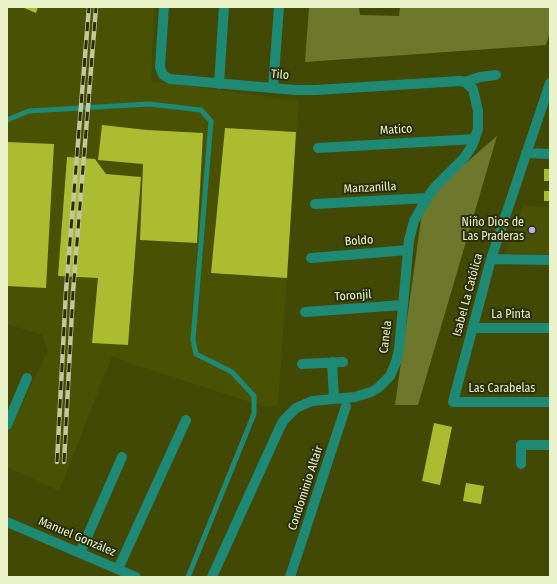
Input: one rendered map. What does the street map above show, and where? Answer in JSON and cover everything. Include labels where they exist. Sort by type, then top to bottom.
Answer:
[{"type":"street","name":"Tilo","points":[[164,7],[160,63],[161,71],[163,75],[174,80],[316,90],[455,81],[465,82],[480,77],[496,75]]},
{"type":"street","points":[[219,84],[224,7]]},
{"type":"street","points":[[272,88],[279,7]]},
{"type":"street","name":"Canela","points":[[212,577],[284,420],[296,408],[304,404],[320,399],[355,397],[367,394],[378,388],[390,376],[398,355],[409,240],[414,221],[435,187],[464,158],[475,139],[479,119],[477,102],[473,89],[465,82]]},
{"type":"street","name":"Isabel La Católica","points":[[453,402],[491,259],[550,83]]},
{"type":"street","name":"Matico","points":[[318,148],[475,139]]},
{"type":"street","points":[[526,153],[550,154]]},
{"type":"street","name":"Manzanilla","points":[[315,204],[427,198]]},
{"type":"street","name":"Boldo","points":[[311,258],[408,250]]},
{"type":"street","points":[[491,259],[550,260]]},
{"type":"street","name":"Toronjil","points":[[305,312],[403,306]]},
{"type":"street","name":"La Pinta","points":[[473,328],[550,328]]},
{"type":"street","points":[[302,364],[338,362],[334,399]]},
{"type":"street","points":[[7,425],[27,378]]},
{"type":"street","name":"Las Carabelas","points":[[453,402],[550,402]]},
{"type":"street","name":"Condominio Altair","points":[[290,577],[346,406]]},
{"type":"street","points":[[118,569],[186,420]]},
{"type":"street","points":[[521,464],[521,445],[550,445]]},
{"type":"street","points":[[80,553],[122,457]]},
{"type":"street","name":"Manuel González","points":[[7,522],[136,577]]},
{"type":"lane","points":[[7,120],[29,111],[150,104],[202,110],[211,121],[193,340],[196,354],[232,372],[254,396],[254,414],[188,577]]},
{"type":"shaded area","points":[[7,7],[154,7],[151,81],[299,101],[278,406],[266,407],[132,364],[112,356],[59,491],[7,467],[7,436],[48,350],[42,335],[7,324]]},
{"type":"shaded area","points":[[309,7],[359,7],[360,15],[399,16],[400,7],[550,7],[550,31],[546,45],[305,62]]},
{"type":"shaded area","points":[[497,136],[418,405],[395,405],[422,213],[444,182]]},
{"type":"shaded area","name":"Niño Dios de Las Praderas","points":[[523,206],[550,207],[550,254],[505,253]]},
{"type":"building","points":[[22,7],[38,7],[36,13]]},
{"type":"building","points":[[102,125],[147,130],[203,133],[197,243],[140,240],[143,164],[98,160]]},
{"type":"building","points":[[225,128],[296,132],[287,278],[211,273]]},
{"type":"building","points":[[7,142],[54,144],[46,288],[7,286]]},
{"type":"building","points":[[67,157],[95,159],[106,174],[141,177],[128,345],[92,343],[98,278],[58,276]]},
{"type":"building","points":[[544,169],[550,169],[550,181],[544,181]]},
{"type":"building","points":[[544,191],[550,191],[550,201],[544,201]]},
{"type":"building","points":[[434,423],[452,427],[440,485],[422,481]]},
{"type":"building","points":[[466,483],[484,486],[481,504],[463,501]]},
{"type":"railway","points":[[57,462],[66,291],[89,7]]},
{"type":"railway","points":[[64,462],[73,292],[96,7]]},
{"type":"place","name":"Niño Dios de Las Praderas","points":[[532,230]]}]
